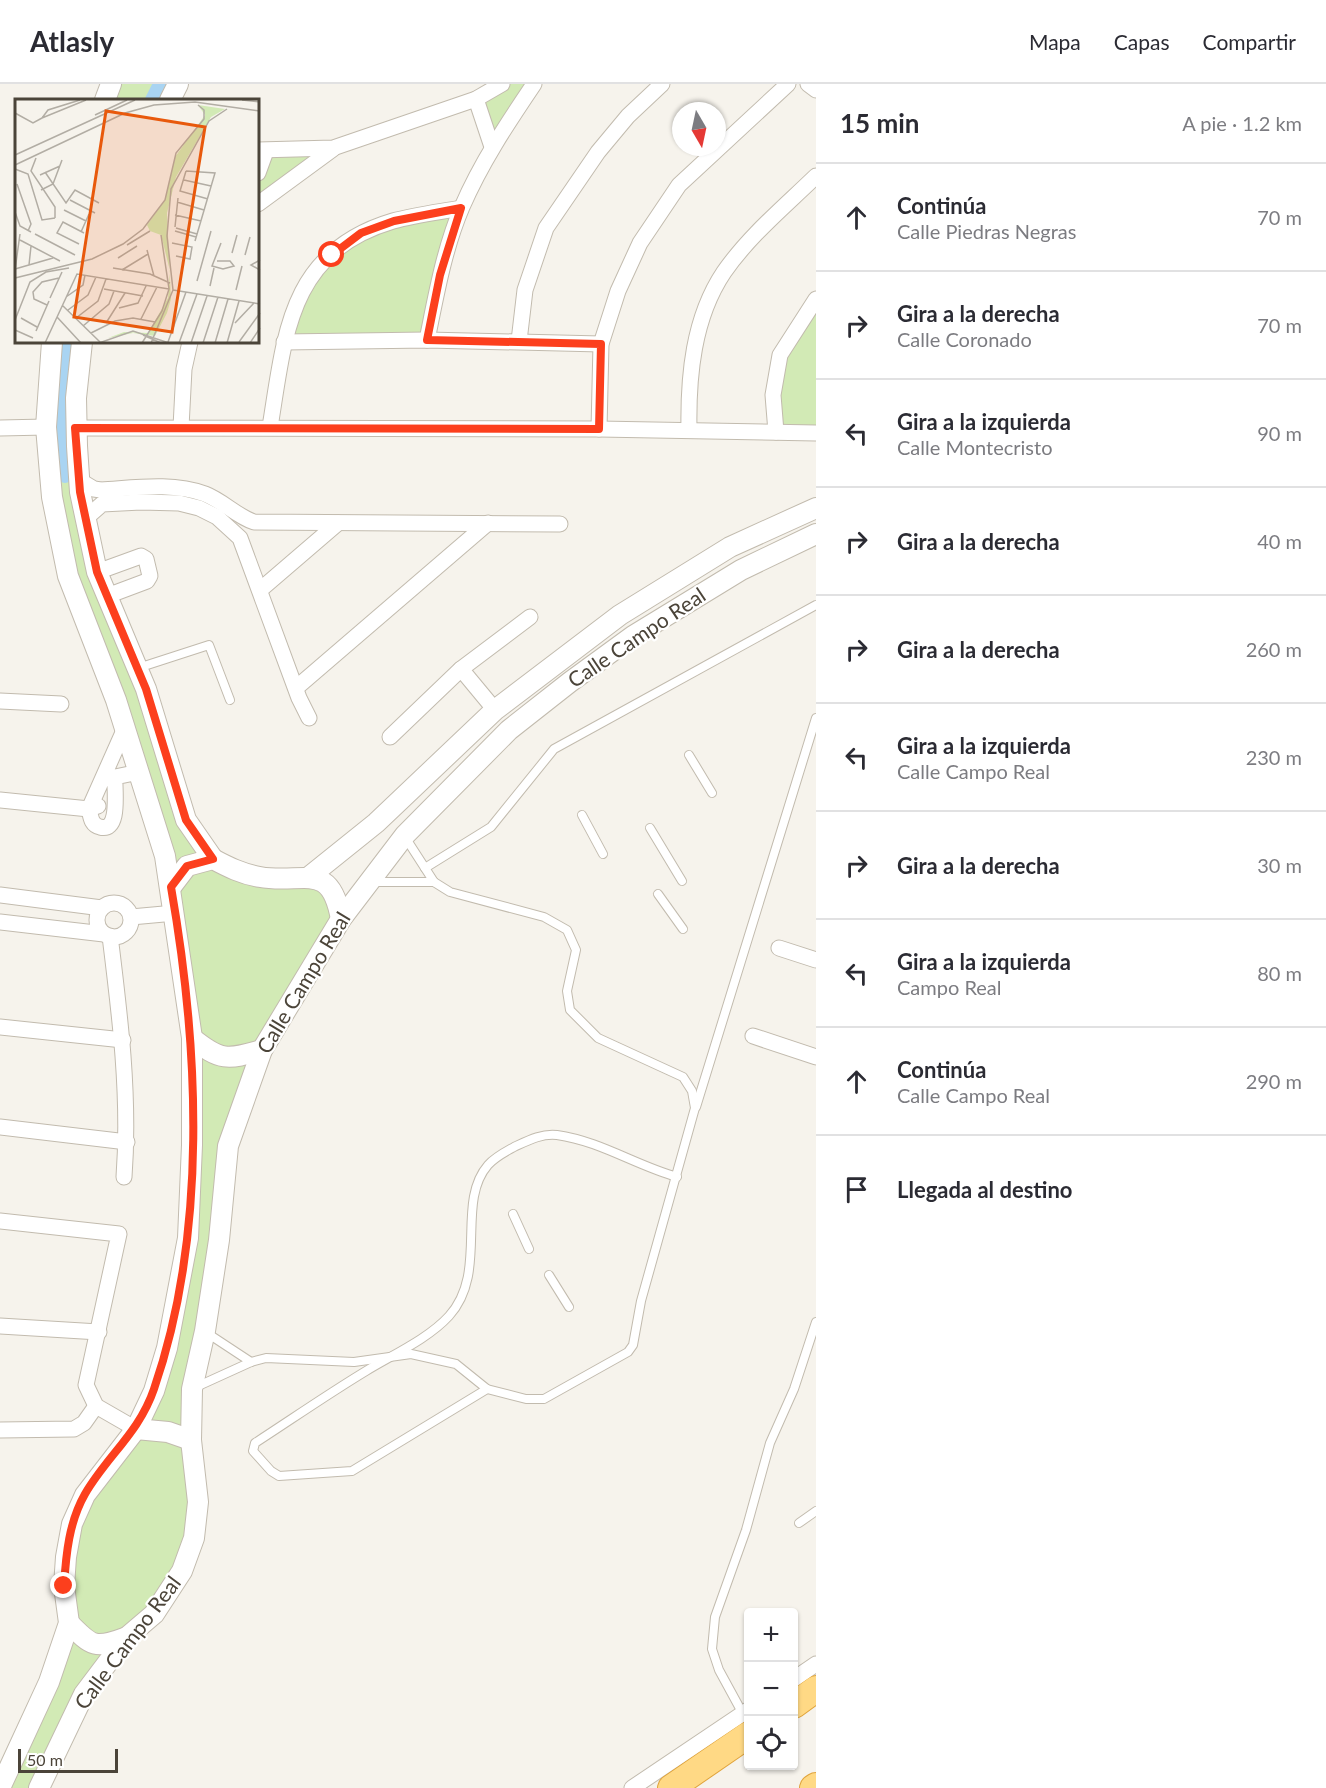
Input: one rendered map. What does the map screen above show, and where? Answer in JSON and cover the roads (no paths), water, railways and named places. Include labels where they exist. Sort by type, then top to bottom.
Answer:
[{"type":"highway","points":[[798,1702],[816,1689]]},
{"type":"highway","points":[[671,1788],[744,1723]]},
{"type":"street","points":[[105,99],[111,84]]},
{"type":"street","points":[[170,99],[178,84]]},
{"type":"street","points":[[262,150],[333,148],[476,99],[502,84]]},
{"type":"street","points":[[427,340],[440,275],[461,208],[492,147],[534,84]]},
{"type":"street","points":[[519,341],[525,290],[546,228],[598,152],[628,116],[662,84]]},
{"type":"street","points":[[599,429],[601,344],[618,291],[640,243],[680,185],[788,84]]},
{"type":"street","points":[[808,84],[816,90]]},
{"type":"street","points":[[476,99],[492,147]]},
{"type":"street","points":[[260,203],[333,148]]},
{"type":"street","points":[[689,430],[688,381],[701,321],[723,273],[755,234],[816,176]]},
{"type":"street","points":[[270,427],[284,342],[296,301],[312,274],[361,233],[394,221],[461,208]]},
{"type":"street","points":[[776,432],[772,395],[780,355],[816,299]]},
{"type":"street","points":[[284,342],[427,340],[601,344]]},
{"type":"street","points":[[52,344],[46,427],[52,497],[68,576],[125,728],[165,856],[171,887]]},
{"type":"street","points":[[82,344],[75,428],[79,480],[97,572],[137,668],[186,820],[213,859],[238,872],[262,878],[286,879],[309,876],[328,886],[337,898],[340,920]]},
{"type":"street","points":[[181,427],[184,369],[190,344]]},
{"type":"street","points":[[0,428],[46,427]]},
{"type":"street","points":[[75,428],[599,429],[816,433]]},
{"type":"street","points":[[79,480],[94,489],[141,495],[169,495],[217,517],[240,538],[309,718]]},
{"type":"street","points":[[169,495],[181,487],[206,494],[227,505],[242,518],[254,522],[560,524]]},
{"type":"street","points":[[86,518],[102,504],[141,495]]},
{"type":"street","name":"Calle Campo Real","points":[[309,876],[376,823],[495,710],[620,615],[730,547],[816,508]]},
{"type":"street","points":[[240,538],[254,522]]},
{"type":"street","points":[[260,590],[338,523]]},
{"type":"street","points":[[296,688],[488,523]]},
{"type":"street","name":"Calle Campo Real","points":[[39,1788],[84,1694],[127,1637],[154,1614],[182,1571],[194,1538],[198,1502],[190,1440],[192,1389],[219,1240],[228,1146],[262,1050],[340,920],[366,882],[405,835],[509,730],[633,636],[731,576],[816,534]]},
{"type":"street","points":[[97,572],[141,556],[146,559],[150,576],[147,581],[107,597]]},
{"type":"street","points":[[390,737],[461,669],[530,617]]},
{"type":"street","points":[[461,669],[495,710]]},
{"type":"street","points":[[0,701],[61,704]]},
{"type":"street","points":[[110,776],[116,817],[112,825],[105,828],[93,822],[89,809],[110,776],[125,728]]},
{"type":"street","points":[[110,776],[139,771]]},
{"type":"street","points":[[0,800],[89,809],[113,802]]},
{"type":"street","points":[[171,887],[187,866],[213,859]]},
{"type":"street","name":"Calle Campo Real","points":[[0,1788],[49,1682],[69,1623],[64,1586],[72,1524],[85,1495],[136,1429],[154,1391],[167,1348],[188,1238],[192,1145],[192,1038],[171,887]]},
{"type":"street","points":[[0,895],[102,908],[118,903],[128,910],[131,917],[127,932],[122,936],[0,922]]},
{"type":"street","points":[[102,908],[97,924],[107,935],[123,1040],[127,1142],[124,1177]]},
{"type":"street","points":[[131,917],[175,913]]},
{"type":"street","points":[[779,948],[816,960]]},
{"type":"street","points":[[0,1027],[123,1040]]},
{"type":"street","points":[[753,1036],[816,1058]]},
{"type":"street","points":[[192,1038],[212,1054],[223,1058],[262,1050]]},
{"type":"street","points":[[0,1126],[127,1142]]},
{"type":"street","points":[[0,1221],[119,1234],[86,1385],[96,1406],[136,1429],[168,1432],[190,1440]]},
{"type":"street","points":[[0,1326],[99,1332]]},
{"type":"street","points":[[0,1430],[74,1429],[84,1423],[96,1406]]},
{"type":"street","points":[[69,1623],[91,1644],[102,1646],[127,1637]]},
{"type":"street","points":[[798,1676],[816,1664]]},
{"type":"street","points":[[632,1788],[744,1722]]},
{"type":"street","points":[[30,1724],[60,1740]]},
{"type":"lane","points":[[425,867],[491,827],[554,749],[816,605]]},
{"type":"lane","points":[[137,668],[208,645],[230,700]]},
{"type":"lane","points":[[192,1389],[251,1362],[278,1357],[354,1362],[393,1354],[411,1354],[456,1364],[487,1389],[526,1399],[544,1399],[631,1349],[641,1301],[695,1108],[816,718]]},
{"type":"lane","points":[[689,754],[712,793]]},
{"type":"lane","points":[[582,815],[603,854]]},
{"type":"lane","points":[[650,828],[682,881]]},
{"type":"lane","points":[[405,835],[434,882],[450,892],[544,917],[567,930],[576,950],[567,991],[570,1010],[598,1038],[683,1077],[692,1091],[695,1108]]},
{"type":"lane","points":[[366,882],[434,882]]},
{"type":"lane","points":[[658,894],[683,929]]},
{"type":"lane","points":[[487,1389],[352,1471],[279,1476],[270,1471],[254,1451],[255,1443],[450,1316],[464,1291],[470,1268],[473,1202],[482,1174],[497,1157],[527,1141],[556,1134],[616,1152],[659,1172],[677,1177]]},
{"type":"lane","points":[[513,1214],[529,1249]]},
{"type":"lane","points":[[549,1275],[569,1307]]},
{"type":"lane","points":[[745,1716],[719,1670],[712,1649],[715,1617],[746,1530],[770,1443],[794,1389],[816,1322]]},
{"type":"lane","points":[[204,1331],[251,1362]]},
{"type":"lane","points":[[799,1522],[816,1511]]},
{"type":"waterway","points":[[152,99],[160,84]]},
{"type":"waterway","points":[[65,476],[62,392],[67,344]]}]
